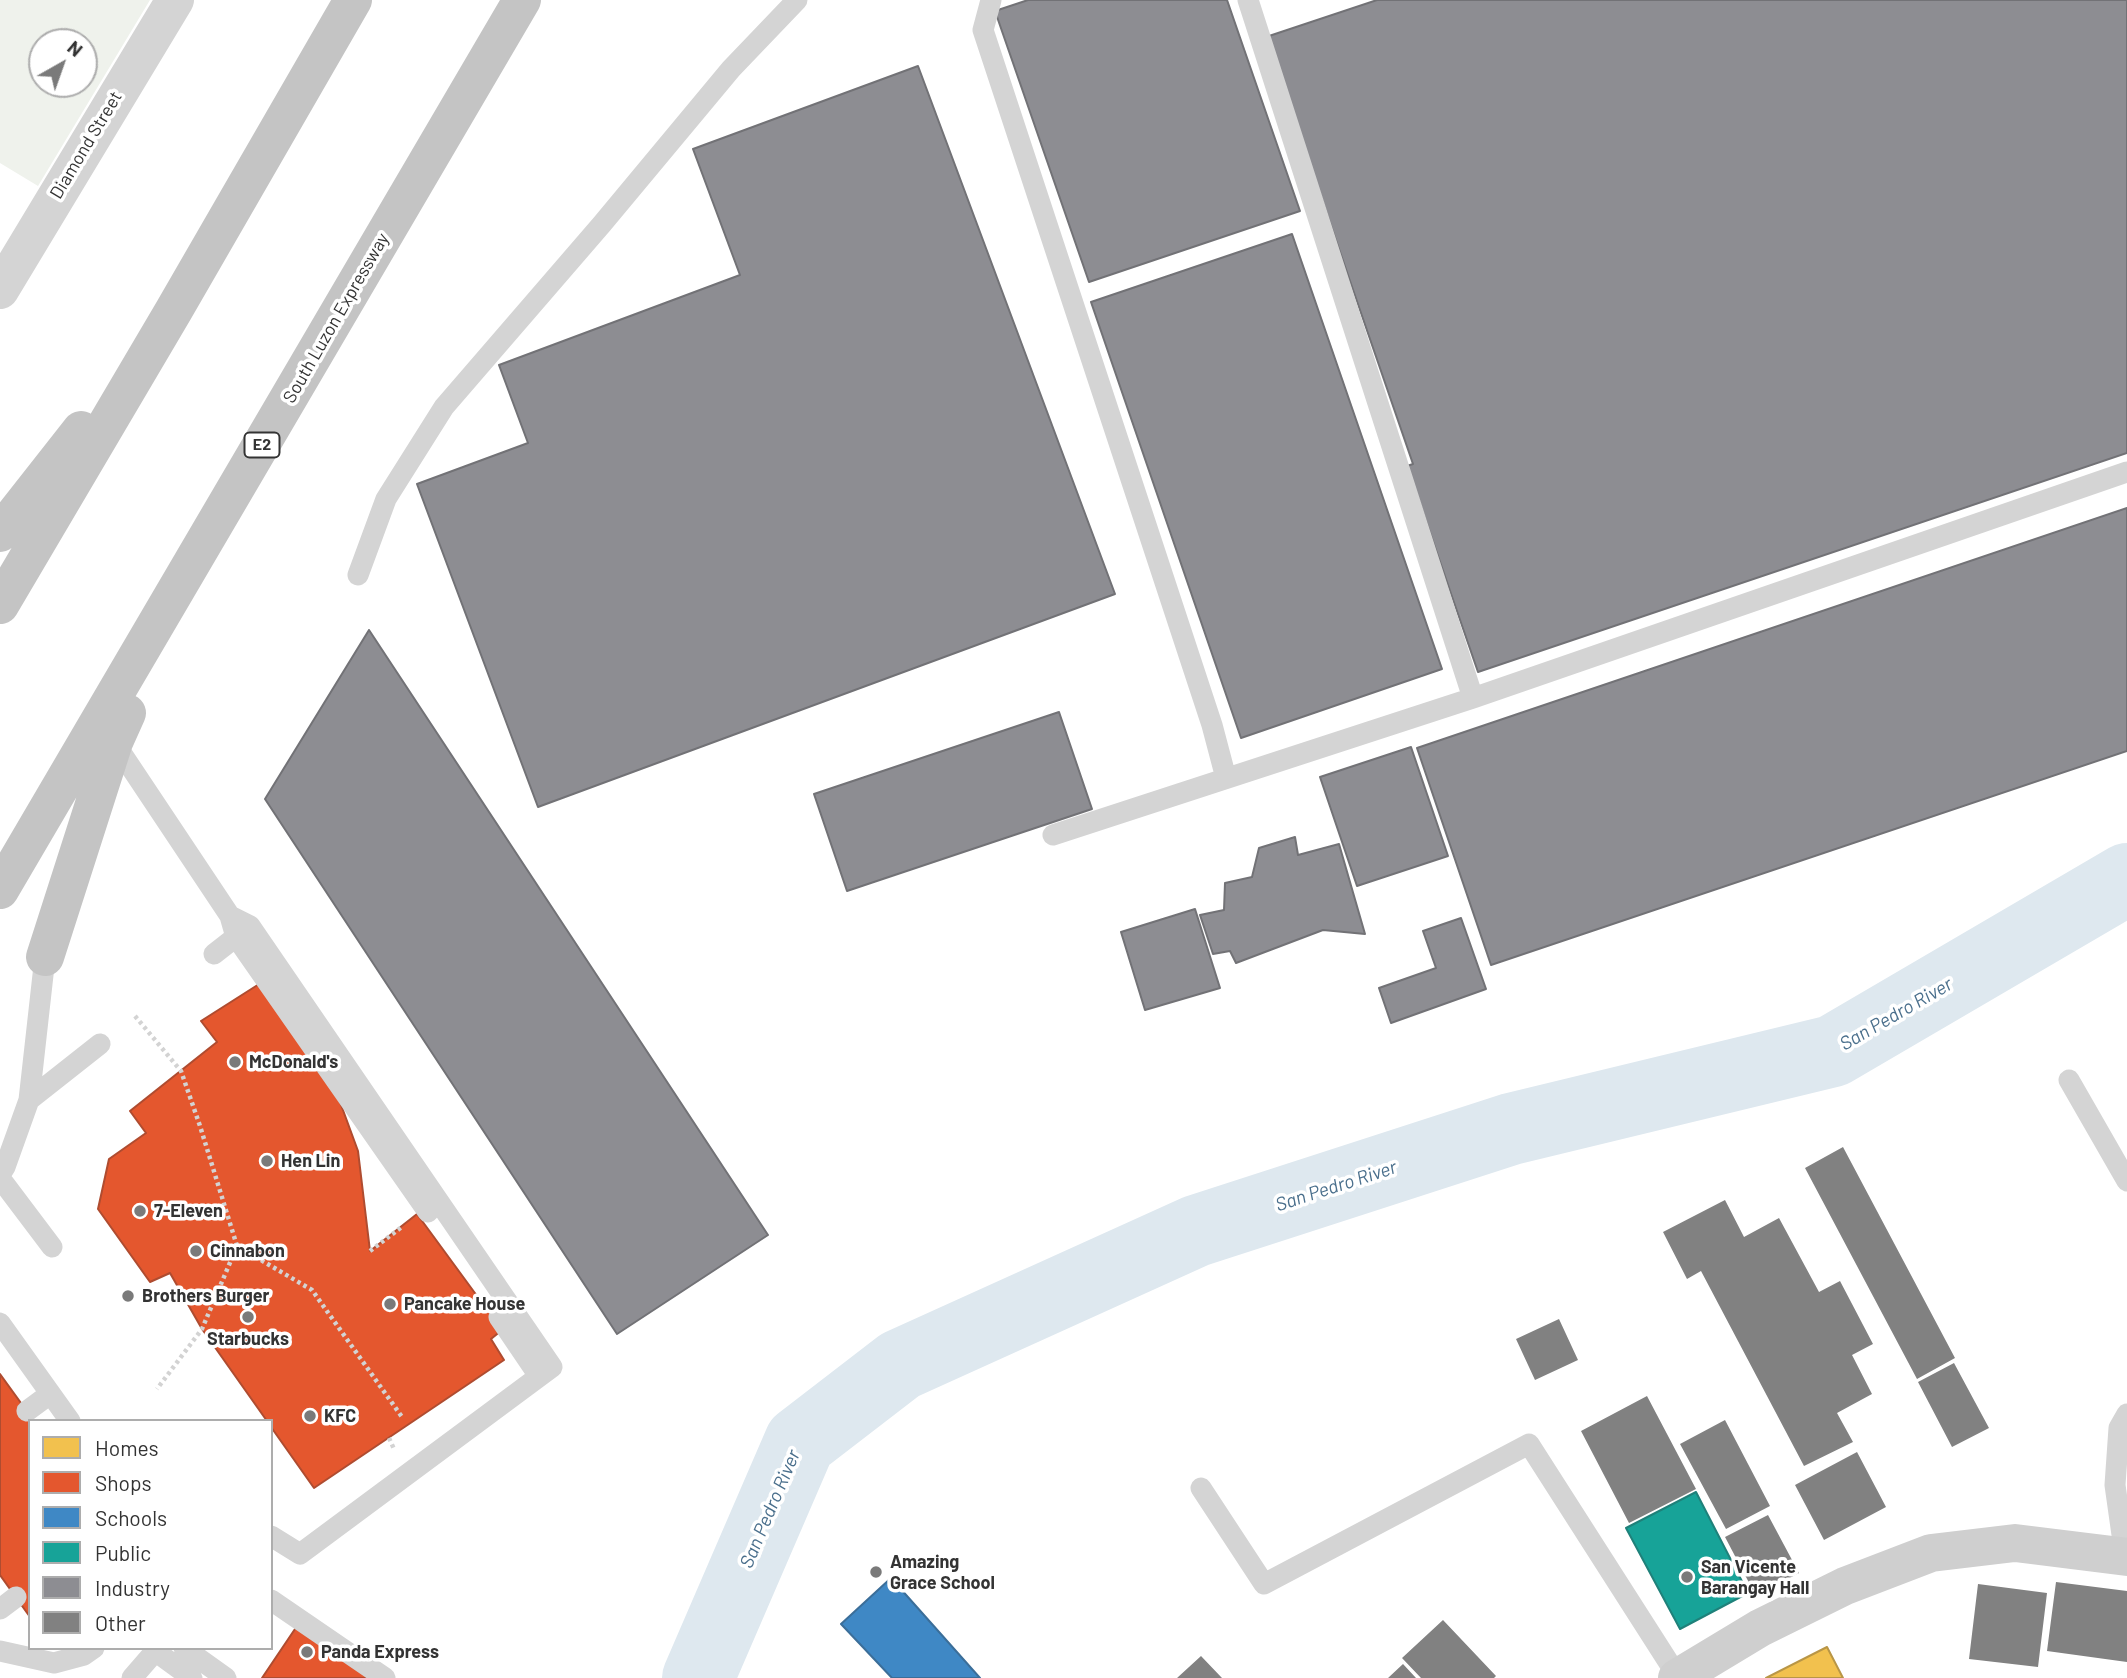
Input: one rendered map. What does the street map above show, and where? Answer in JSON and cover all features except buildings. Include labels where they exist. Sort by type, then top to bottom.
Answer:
[{"type":"highway","points":[[0,605],[353,0]]},
{"type":"highway","name":"South Luzon Expressway","points":[[0,890],[522,0]]},
{"type":"highway","points":[[0,533],[174,310]]},
{"type":"highway","points":[[45,957],[114,742],[203,547]]},
{"type":"main road","points":[[1678,1678],[1760,1628],[1833,1592],[1931,1553],[2015,1543],[2126,1557]]},
{"type":"street","name":"Diamond Street","points":[[0,290],[14,233],[174,0]]},
{"type":"lane","points":[[358,575],[386,499],[444,407],[732,69],[797,0]]},
{"type":"lane","points":[[991,0],[984,30],[1208,712],[1226,778]]},
{"type":"lane","points":[[1248,0],[1473,698]]},
{"type":"lane","points":[[1053,835],[1473,698],[2127,472]]},
{"type":"lane","points":[[114,742],[230,916],[552,1367],[300,1554],[273,1537]]},
{"type":"lane","points":[[214,954],[243,931]]},
{"type":"lane","points":[[243,931],[539,1376]]},
{"type":"lane","points":[[45,957],[29,1100],[0,1177],[52,1247]]},
{"type":"lane","points":[[29,1100],[100,1044]]},
{"type":"lane","points":[[2069,1080],[2127,1181]]},
{"type":"lane","points":[[3,1335],[68,1419]]},
{"type":"lane","points":[[27,1411],[50,1394]]},
{"type":"lane","points":[[2126,1557],[2115,1485],[2119,1428],[2127,1414]]},
{"type":"lane","points":[[1201,1489],[1264,1584],[1529,1444],[1678,1678]]},
{"type":"lane","points":[[273,1601],[385,1678]]},
{"type":"lane","points":[[0,1651],[54,1664],[84,1655],[91,1650]]},
{"type":"lane","points":[[132,1678],[156,1650],[192,1678]]},
{"type":"lane","points":[[187,1650],[226,1678]]},
{"type":"path","points":[[135,1016],[181,1071],[237,1246],[202,1329],[157,1390]]},
{"type":"path","points":[[370,1251],[426,1209]]},
{"type":"path","points":[[237,1246],[312,1290],[402,1416]]},
{"type":"shaded area","points":[[0,0],[150,0],[98,86],[98,28],[28,28],[28,98],[91,98],[38,186],[0,163]]},
{"type":"waterway","name":"San Pedro River","points":[[698,1678],[800,1442],[900,1365],[1196,1231],[1511,1129],[1833,1051],[2127,879]]},
{"type":"place","name":"McDonald's","points":[[235,1062]]},
{"type":"place","name":"Hen Lin","points":[[267,1161]]},
{"type":"place","name":"7-Eleven","points":[[140,1211]]},
{"type":"place","name":"Cinnabon","points":[[196,1251]]},
{"type":"place","name":"Brothers Burger","points":[[128,1296]]},
{"type":"place","name":"Pancake House","points":[[390,1304]]},
{"type":"place","name":"Starbucks","points":[[248,1317]]},
{"type":"place","name":"KFC","points":[[310,1416]]},
{"type":"place","name":"Amazing Grace School","points":[[876,1572]]},
{"type":"place","name":"San Vicente Barangay Hall","points":[[1687,1577]]},
{"type":"place","name":"Panda Express","points":[[307,1652]]}]
